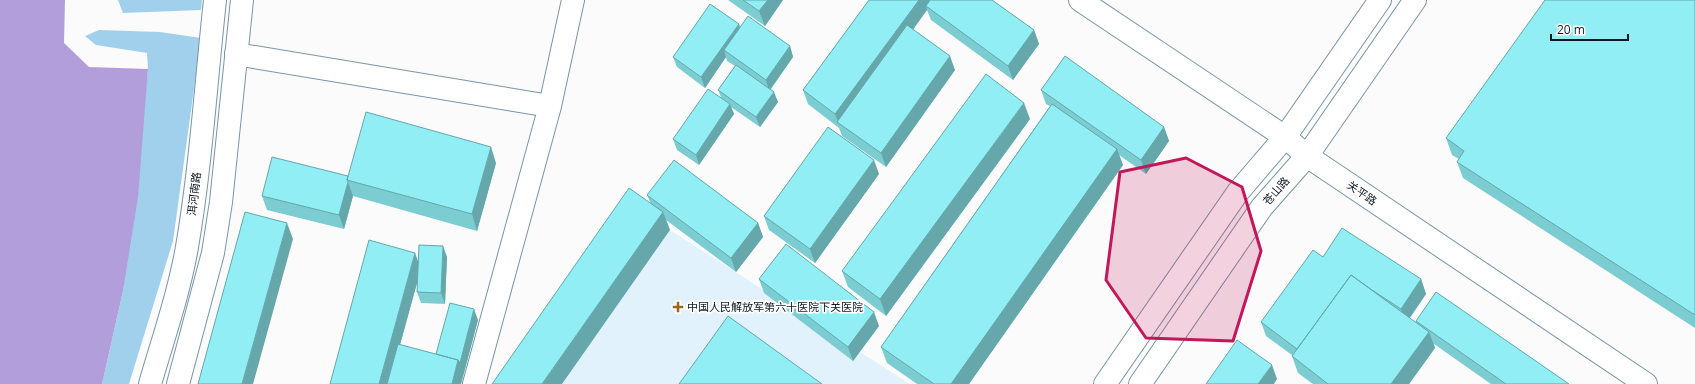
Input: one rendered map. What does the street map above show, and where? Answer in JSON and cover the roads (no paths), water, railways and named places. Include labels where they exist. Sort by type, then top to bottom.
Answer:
[{"type":"main road","name":"洱河南路","points":[[150,384],[174,303],[187,248],[194,199],[215,0]]},
{"type":"main road","points":[[178,384],[213,253],[221,202],[242,0]]},
{"type":"main road","points":[[474,384],[550,106],[573,0]]},
{"type":"main road","name":"关平路","points":[[1080,0],[1286,137],[1307,156],[1646,384]]},
{"type":"main road","points":[[1105,384],[1238,192],[1286,137],[1380,0]]},
{"type":"main road","name":"苍山路","points":[[1140,384],[1262,207],[1307,156],[1415,0]]},
{"type":"main road","points":[[236,54],[550,106]]},
{"type":"place","name":"中国人民解放军第六十医院下关医院","points":[[678,307]]}]
